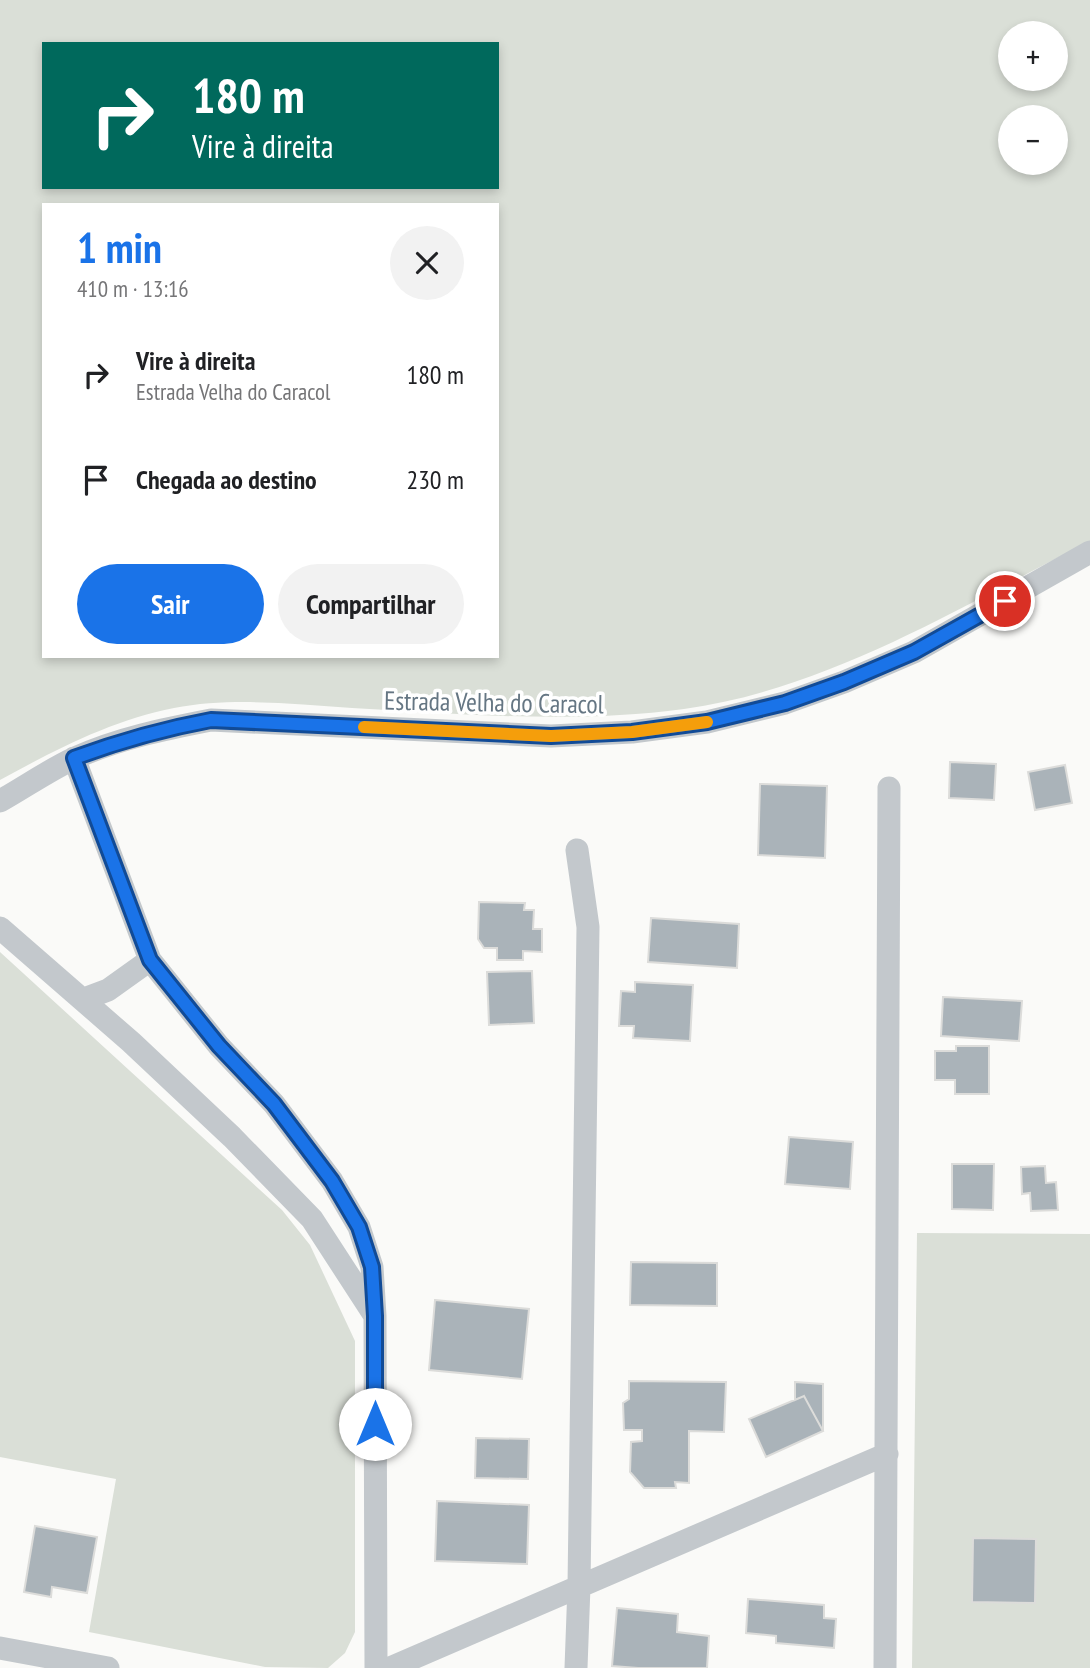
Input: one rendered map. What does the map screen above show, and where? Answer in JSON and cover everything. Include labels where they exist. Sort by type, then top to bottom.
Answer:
[{"type":"street","name":"Estrada Velha do Caracol","points":[[0,801],[74,758],[120,741],[211,720],[551,736],[632,732],[707,722],[785,703],[844,682],[914,652],[1090,552]]},
{"type":"street","points":[[74,758],[150,960],[219,1046],[274,1104],[332,1181],[359,1227],[372,1267],[375,1316],[376,1668]]},
{"type":"street","points":[[886,1668],[889,789]]},
{"type":"street","points":[[576,1668],[588,927],[577,850]]},
{"type":"street","points":[[0,928],[84,999],[232,1137],[312,1219],[375,1316]]},
{"type":"street","points":[[84,999],[108,990],[150,960]]},
{"type":"street","points":[[390,1668],[887,1454]]},
{"type":"street","points":[[0,1648],[108,1668]]},
{"type":"shaded area","points":[[0,0],[1090,0],[1090,541],[893,642],[791,683],[738,699],[642,714],[559,717],[477,715],[263,702],[218,703],[151,713],[106,728],[0,780]]},
{"type":"shaded area","points":[[0,952],[282,1210],[310,1245],[355,1341],[355,1632],[345,1653],[328,1668],[265,1667],[89,1632],[116,1479],[0,1457]]},
{"type":"shaded area","points":[[917,1233],[1090,1234],[1090,1668],[912,1668]]},
{"type":"building","points":[[950,762],[996,764],[994,800],[949,798]]},
{"type":"building","points":[[1065,765],[1072,803],[1035,810],[1028,772]]},
{"type":"building","points":[[760,784],[827,786],[825,858],[758,855]]},
{"type":"building","points":[[479,902],[525,903],[524,910],[534,910],[533,929],[542,929],[542,952],[523,951],[523,960],[497,960],[497,948],[484,948],[478,939]]},
{"type":"building","points":[[651,918],[739,924],[737,968],[648,962]]},
{"type":"building","points":[[532,971],[534,1023],[489,1025],[487,972]]},
{"type":"building","points":[[635,982],[693,985],[690,1041],[633,1038],[634,1026],[619,1026],[621,991],[635,992]]},
{"type":"building","points":[[943,997],[1022,1001],[1019,1041],[941,1036]]},
{"type":"building","points":[[956,1046],[989,1046],[989,1094],[955,1094],[955,1080],[935,1080],[935,1051],[956,1051]]},
{"type":"building","points":[[789,1137],[853,1142],[850,1189],[785,1184]]},
{"type":"building","points":[[952,1164],[994,1164],[993,1210],[952,1209]]},
{"type":"building","points":[[1045,1166],[1046,1183],[1056,1182],[1058,1210],[1031,1211],[1030,1193],[1022,1194],[1021,1167]]},
{"type":"building","points":[[631,1262],[717,1263],[717,1306],[630,1305]]},
{"type":"building","points":[[435,1300],[529,1309],[522,1379],[429,1370]]},
{"type":"building","points":[[629,1381],[726,1382],[724,1432],[689,1431],[689,1483],[675,1482],[676,1488],[644,1488],[630,1472],[631,1442],[642,1441],[642,1430],[624,1430],[623,1403],[629,1399]]},
{"type":"building","points":[[795,1382],[823,1384],[823,1431],[804,1396],[795,1400]]},
{"type":"building","points":[[804,1396],[823,1431],[766,1457],[749,1419]]},
{"type":"building","points":[[476,1438],[529,1439],[528,1479],[475,1478]]},
{"type":"building","points":[[437,1501],[529,1505],[527,1564],[435,1561]]},
{"type":"building","points":[[35,1526],[97,1537],[87,1593],[52,1587],[51,1597],[24,1592]]},
{"type":"building","points":[[973,1538],[1036,1539],[1035,1603],[972,1602]]},
{"type":"building","points":[[748,1599],[824,1605],[824,1618],[836,1619],[834,1648],[776,1643],[776,1636],[746,1633]]},
{"type":"building","points":[[617,1608],[678,1614],[677,1632],[709,1636],[707,1668],[612,1666]]},
{"type":"slow traffic","points":[[364,727],[551,736],[632,732],[707,722]]},
{"type":"route","points":[[375,1424],[372,1267],[359,1227],[332,1181],[274,1104],[219,1046],[150,960],[74,758],[120,741],[211,720],[551,736],[632,732],[707,722],[785,703],[844,682],[914,652],[1005,601]]}]
